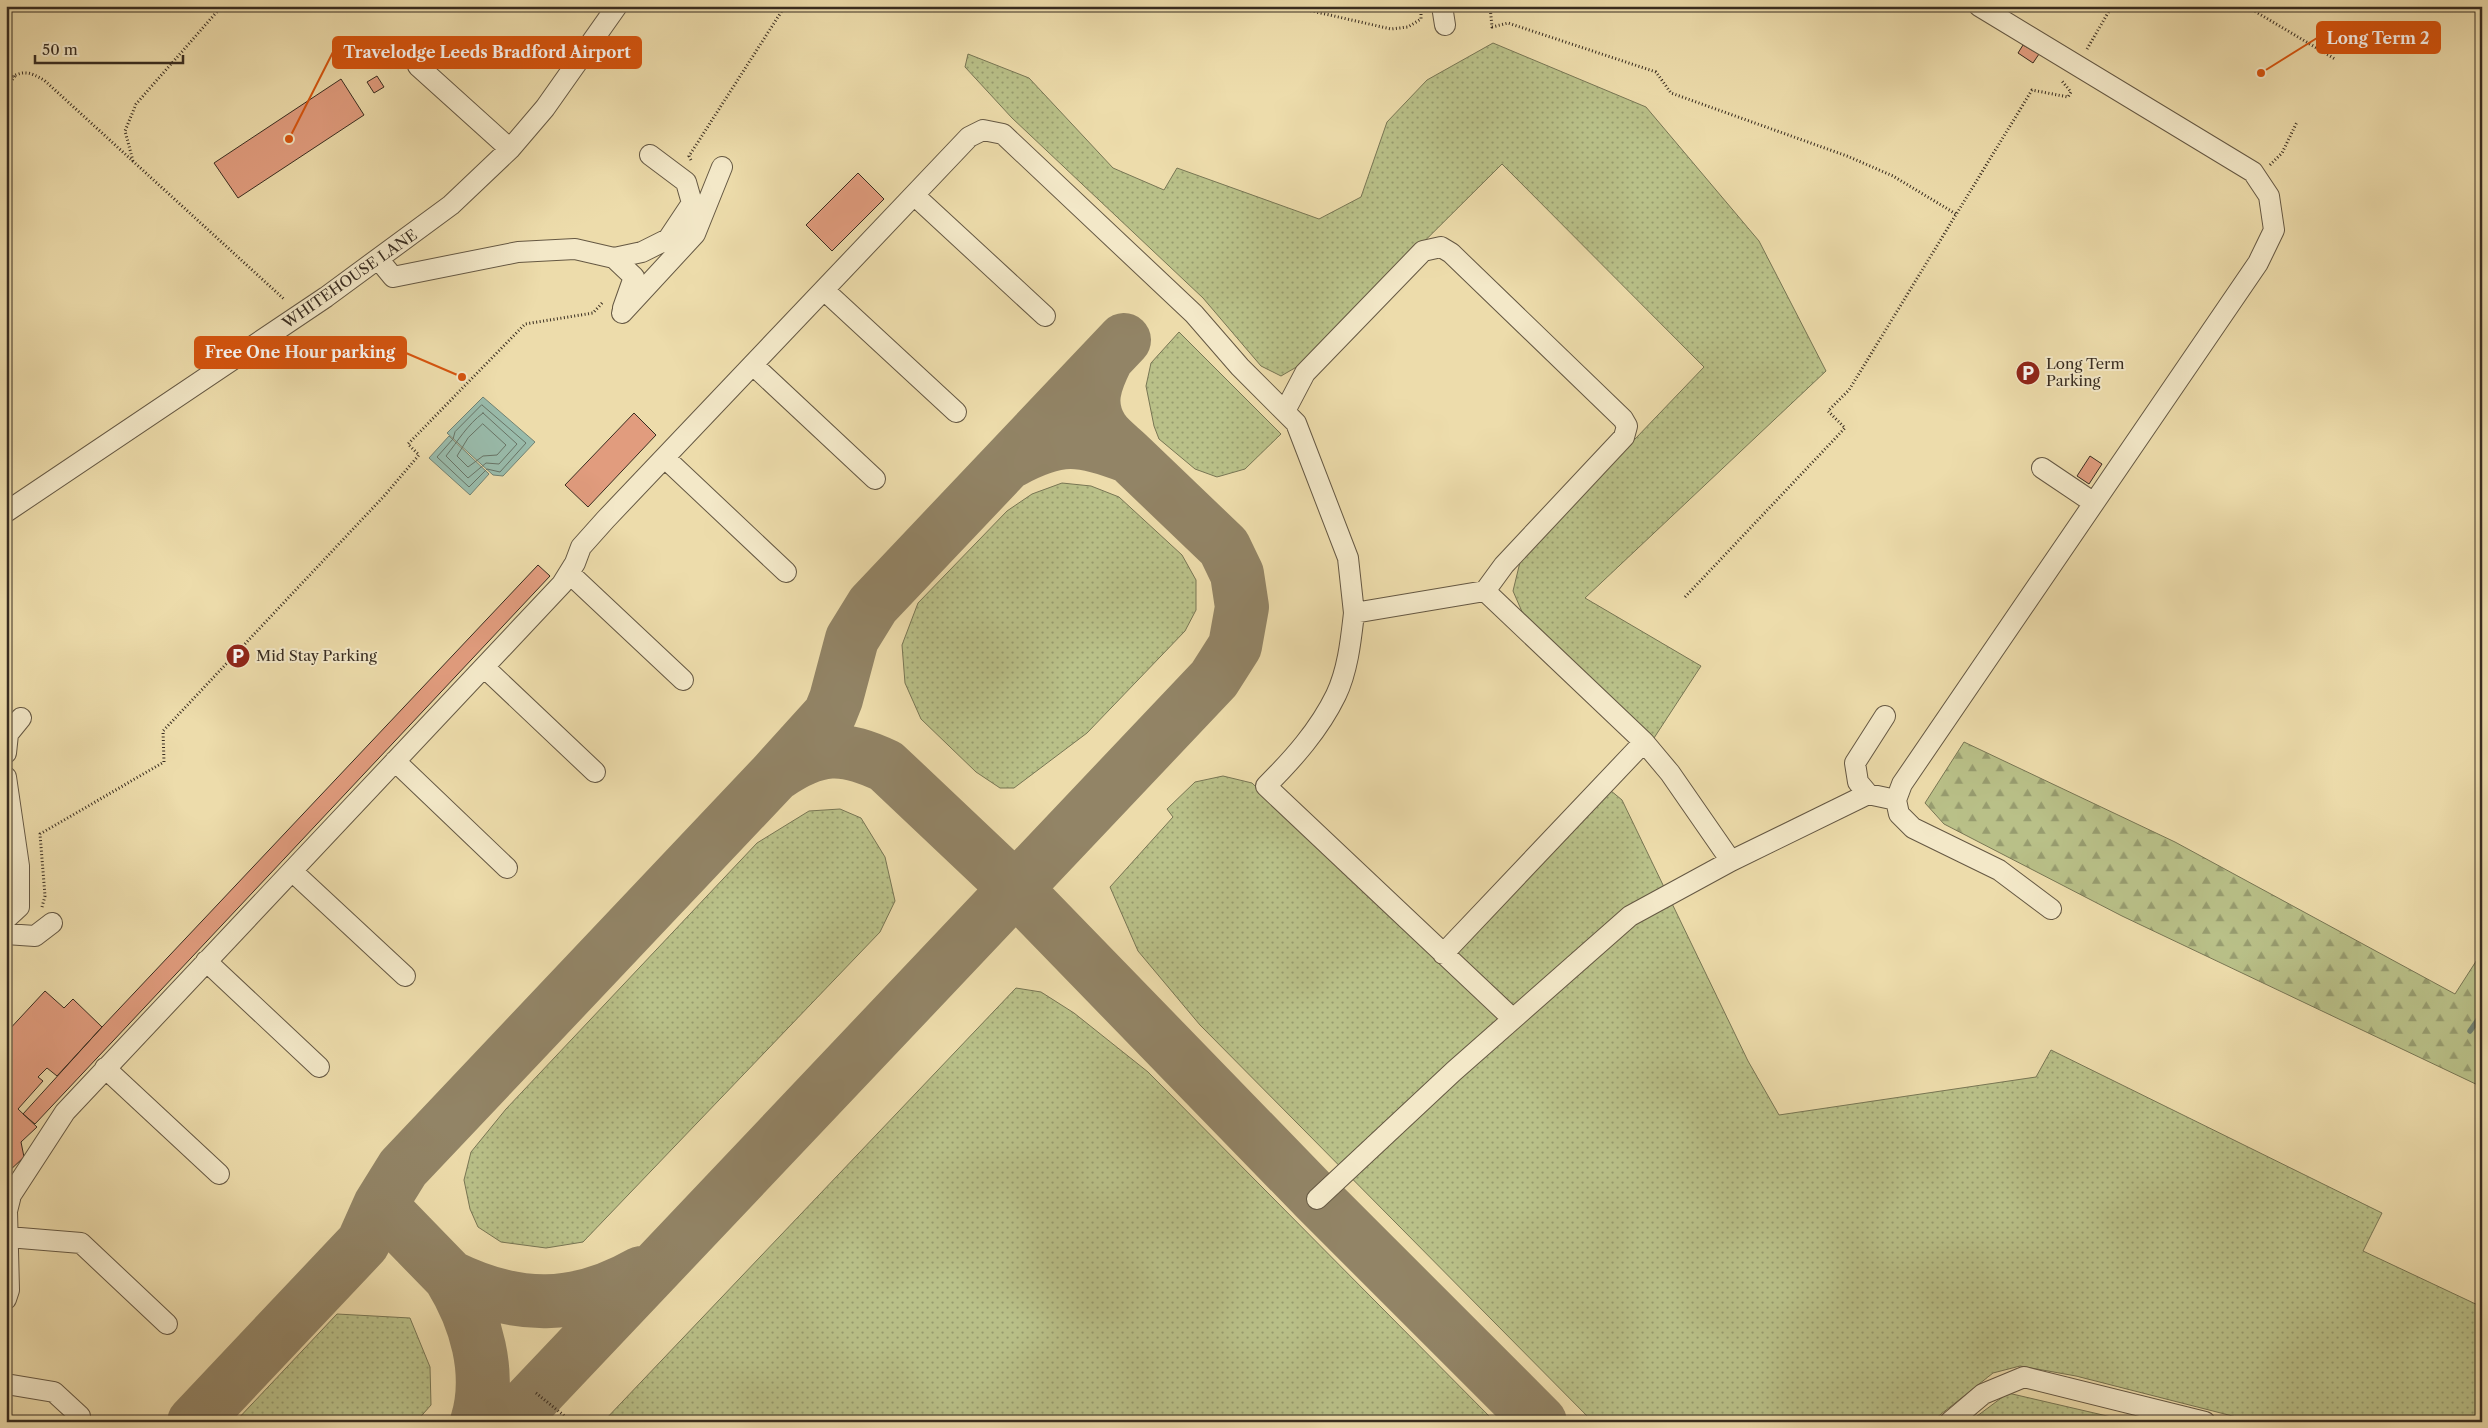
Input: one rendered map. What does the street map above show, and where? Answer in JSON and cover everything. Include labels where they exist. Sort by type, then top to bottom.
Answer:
[{"type":"street","name":"WHITEHOUSE LANE","points":[[6,512],[300,314],[378,260],[451,205],[510,149],[559,90],[617,6]]},
{"type":"street","points":[[1979,6],[2253,172],[2269,196],[2274,230],[2258,263],[1902,784],[1896,800],[1899,814],[1913,828],[1999,870],[2051,909]]},
{"type":"street","points":[[418,66],[510,149]]},
{"type":"street","points":[[6,1299],[9,1290],[7,1211],[16,1185],[65,1112],[562,584],[581,547],[914,195],[970,137],[983,130],[1003,134],[1194,314],[1240,367],[1296,423],[1348,558],[1354,613],[1344,670],[1337,694],[1308,740],[1266,786],[1513,1019]]},
{"type":"street","points":[[378,260],[393,277],[518,252],[575,249],[614,258],[642,252],[668,239],[692,203],[686,182],[650,156]]},
{"type":"street","points":[[614,258],[634,277],[622,312],[695,234],[722,168]]},
{"type":"street","points":[[914,195],[1045,316]]},
{"type":"street","points":[[1284,411],[1305,373],[1423,251],[1441,247],[1451,253],[1623,419],[1627,426],[1624,437],[1504,565],[1485,591],[1354,613]]},
{"type":"street","points":[[824,290],[956,412]]},
{"type":"street","points":[[753,365],[874,479]]},
{"type":"street","points":[[665,458],[786,572]]},
{"type":"street","points":[[2042,468],[2094,503]]},
{"type":"street","points":[[569,573],[684,680]]},
{"type":"street","points":[[1485,591],[1644,742],[1670,773],[1731,861]]},
{"type":"street","points":[[484,667],[595,772]]},
{"type":"street","points":[[1885,716],[1855,764],[1858,782],[1868,794],[1896,800]]},
{"type":"street","points":[[6,753],[8,734],[21,718]]},
{"type":"street","points":[[1443,954],[1644,742]]},
{"type":"street","points":[[395,761],[507,868]]},
{"type":"street","points":[[6,776],[19,866],[19,907],[6,919]]},
{"type":"street","points":[[1317,1200],[1454,1071],[1630,916],[1731,861],[1868,794]]},
{"type":"street","points":[[292,871],[405,976]]},
{"type":"street","points":[[6,934],[34,936],[52,923]]},
{"type":"street","points":[[206,961],[319,1067]]},
{"type":"street","points":[[105,1068],[219,1174]]},
{"type":"street","points":[[8,1237],[81,1243],[166,1324]]},
{"type":"street","points":[[1950,1422],[1983,1394],[2024,1377],[2205,1422]]},
{"type":"street","points":[[6,1384],[54,1392],[80,1416]]},
{"type":"path","points":[[133,161],[125,131],[136,104],[222,6]]},
{"type":"path","points":[[693,165],[689,156],[785,6]]},
{"type":"path","points":[[1290,6],[1391,29],[1408,27],[1421,19],[1421,6]]},
{"type":"path","points":[[1490,6],[1492,27],[1508,23],[1656,72],[1671,93],[1847,156],[1893,176],[1956,214]]},
{"type":"path","points":[[2077,66],[2112,6]]},
{"type":"path","points":[[2246,6],[2335,59]]},
{"type":"path","points":[[6,80],[17,74],[29,72],[44,80],[300,314]]},
{"type":"path","points":[[6,88],[17,74]]},
{"type":"path","points":[[1685,597],[1845,428],[1828,411],[1849,390],[2032,90],[2068,97],[2071,92],[2059,78]]},
{"type":"path","points":[[2257,178],[2282,153],[2298,122]]},
{"type":"path","points":[[34,936],[45,896],[40,834],[164,762],[163,731],[385,495],[419,455],[408,444],[525,324],[593,314],[605,300]]},
{"type":"path","points":[[536,1393],[572,1422]]},
{"type":"green space","points":[[1493,43],[1646,107],[1759,241],[1826,371],[1585,598],[1701,666],[1654,738],[1523,614],[1513,591],[1521,558],[1704,367],[1502,164],[1300,365],[1281,376],[1261,366],[1203,298],[1012,118],[965,67],[968,54],[1029,78],[1113,168],[1164,190],[1177,168],[1319,219],[1361,197],[1387,122],[1427,80]]},
{"type":"green space","points":[[1179,332],[1281,434],[1245,469],[1217,477],[1195,469],[1159,439],[1154,426],[1146,386],[1151,363]]},
{"type":"green space","points":[[1062,483],[1091,486],[1119,497],[1182,555],[1196,580],[1196,610],[1185,631],[1087,733],[1014,788],[1000,788],[976,772],[921,719],[905,683],[902,645],[918,603],[1007,511],[1032,494]]},
{"type":"green space","points":[[1964,742],[2175,842],[2455,994],[2482,952],[2482,1087],[2122,916],[1944,824],[1925,803]]},
{"type":"green space","points":[[1223,776],[1252,783],[1443,965],[1610,790],[1622,800],[1748,1061],[1779,1115],[2036,1077],[2051,1050],[2382,1213],[2363,1251],[2482,1307],[2482,1422],[2256,1422],[2076,1376],[2020,1366],[1993,1373],[1931,1422],[1593,1422],[1200,1025],[1138,951],[1110,887],[1173,817],[1167,809],[1195,782]]},
{"type":"green space","points":[[840,809],[861,818],[885,857],[895,901],[880,932],[583,1242],[546,1248],[501,1242],[478,1227],[470,1209],[464,1180],[471,1152],[506,1109],[757,843],[809,811]]},
{"type":"green space","points":[[1016,988],[1041,992],[1074,1013],[1148,1072],[1495,1422],[603,1422]]},
{"type":"green space","points":[[337,1314],[410,1318],[430,1367],[431,1405],[416,1422],[235,1422]]},
{"type":"green space","points":[[2008,1393],[2133,1422],[1969,1422]]},
{"type":"water","points":[[483,397],[535,442],[503,476],[493,475],[447,433]]},
{"type":"water","points":[[449,436],[489,474],[470,495],[429,458]]},
{"type":"building","points":[[2023,45],[2039,54],[2033,63],[2018,53]]},
{"type":"building","points":[[377,76],[384,87],[374,93],[367,82]]},
{"type":"building","points":[[341,79],[364,115],[238,198],[214,163]]},
{"type":"building","points":[[858,173],[884,199],[832,251],[806,225]]},
{"type":"building","points":[[634,413],[656,435],[588,507],[565,485]]},
{"type":"building","points":[[2090,456],[2102,464],[2089,484],[2077,476]]},
{"type":"building","points":[[538,565],[550,576],[35,1124],[23,1114],[102,1027]]},
{"type":"building","points":[[45,991],[64,1008],[73,999],[102,1027],[57,1076],[47,1068],[38,1077],[43,1081],[18,1109],[37,1127],[21,1142],[24,1157],[6,1174],[6,1033]]},
{"type":"waterway","points":[[2470,1031],[2482,1014]]},
{"type":"taxiway","points":[[194,1422],[363,1243],[380,1205],[403,1168],[774,776],[830,714],[836,699],[852,639],[873,605],[1124,340]]},
{"type":"taxiway","points":[[1012,461],[1044,447],[1070,442],[1097,446],[1130,457],[1105,433],[1094,411],[1093,402],[1096,384],[1107,358]]},
{"type":"taxiway","points":[[510,1422],[1214,679],[1235,646],[1242,607],[1237,574],[1224,547],[1130,457]]},
{"type":"taxiway","points":[[778,773],[792,764],[818,753],[831,751],[857,754],[886,766],[1015,888],[1317,1199],[1540,1422]]},
{"type":"taxiway","points":[[380,1205],[450,1277]]},
{"type":"taxiway","points":[[477,1422],[483,1385],[479,1347],[467,1310],[450,1277],[475,1288],[499,1295],[523,1300],[546,1301],[570,1299],[593,1294],[641,1273]]},
{"type":"place","name":"Long Term 2","points":[[2261,73]]},
{"type":"place","name":"Travelodge Leeds Bradford Airport","points":[[289,139]]},
{"type":"place","name":"Long Term Parking","points":[[2028,373]]},
{"type":"place","name":"Free One Hour parking","points":[[462,377]]},
{"type":"place","name":"Mid Stay Parking","points":[[238,656]]}]
